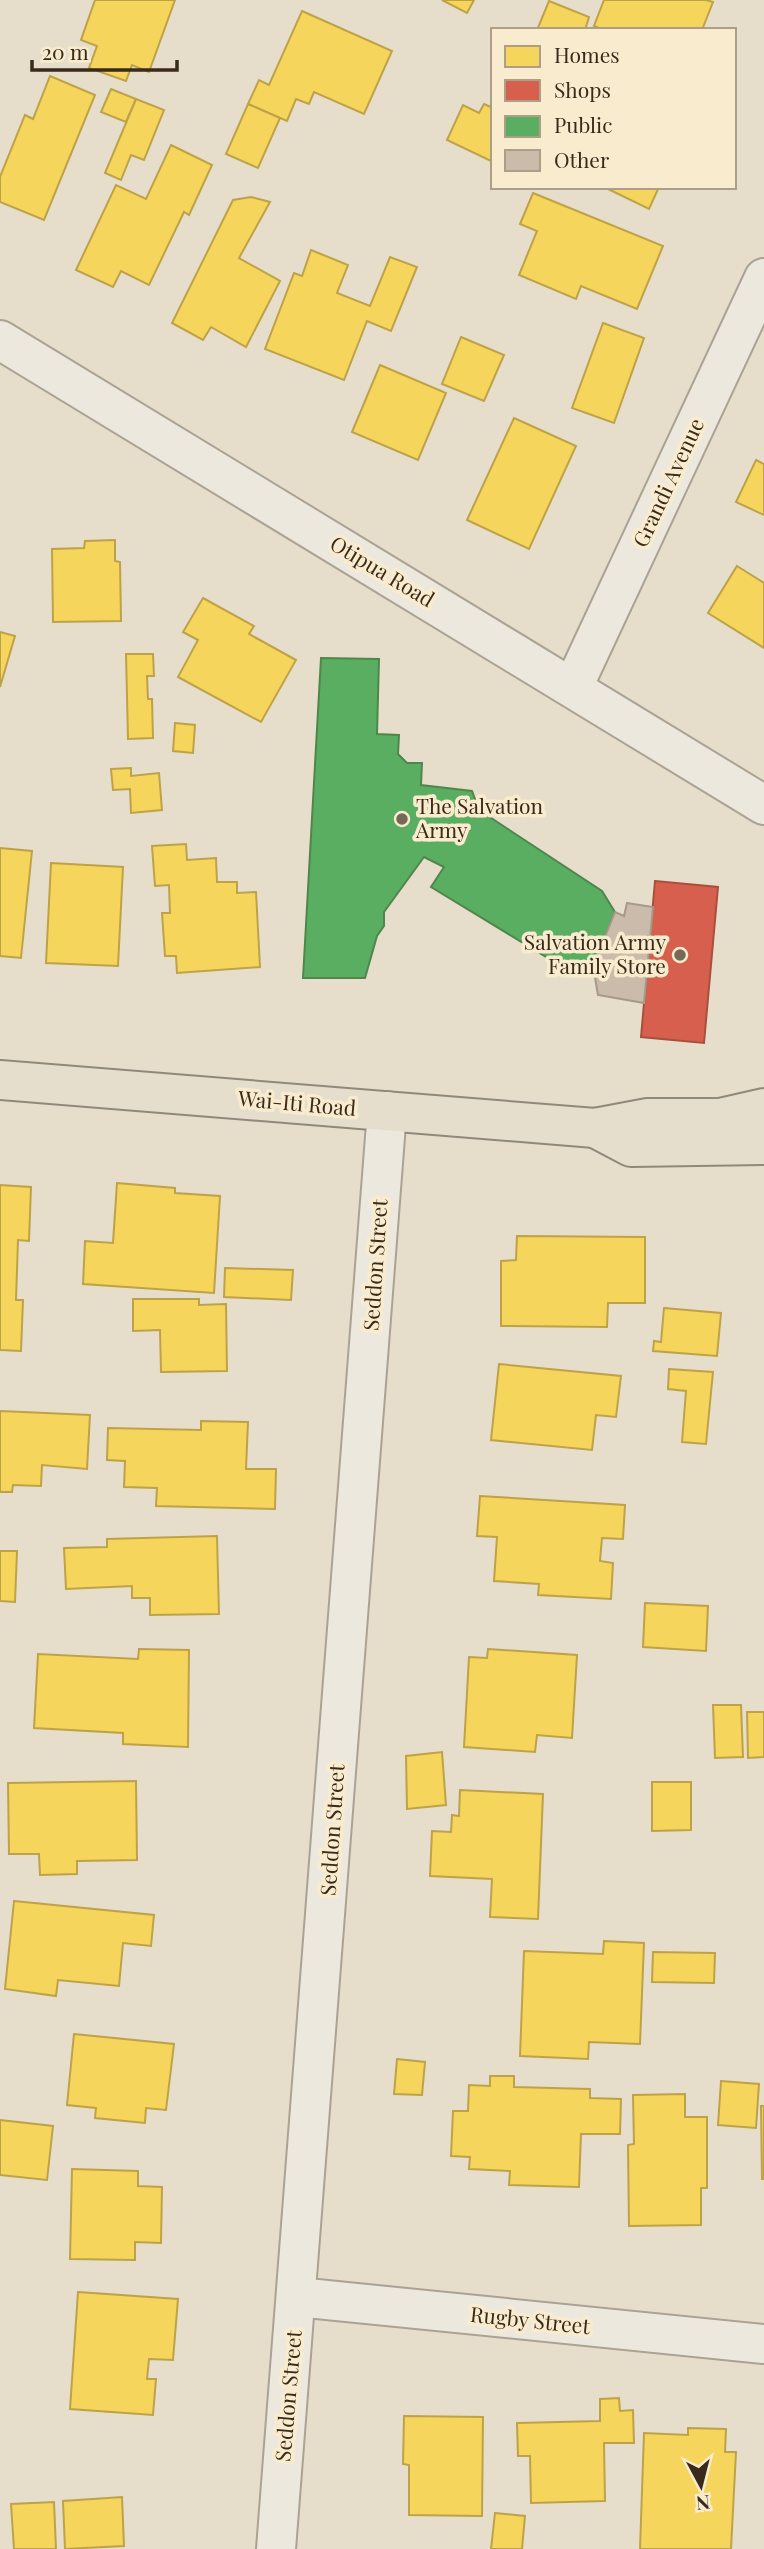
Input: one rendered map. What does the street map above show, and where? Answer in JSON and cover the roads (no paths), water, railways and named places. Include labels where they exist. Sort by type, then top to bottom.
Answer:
[{"type":"main road","name":"Wai-Iti Road","points":[[0,1080],[595,1128],[648,1118],[720,1118],[764,1108]]},
{"type":"main road","name":"Wai-Iti Road","points":[[595,1128],[631,1147],[764,1145]]},
{"type":"street","name":"Grandi Avenue","points":[[573,687],[764,278]]},
{"type":"street","name":"Otipua Road","points":[[0,340],[764,805]]},
{"type":"street","name":"Seddon Street","points":[[276,2549],[387,1111]]},
{"type":"street","name":"Rugby Street","points":[[297,2297],[764,2344]]},
{"type":"place","name":"The Salvation Army","points":[[402,819]]},
{"type":"place","name":"Salvation Army Family Store","points":[[680,955]]}]
